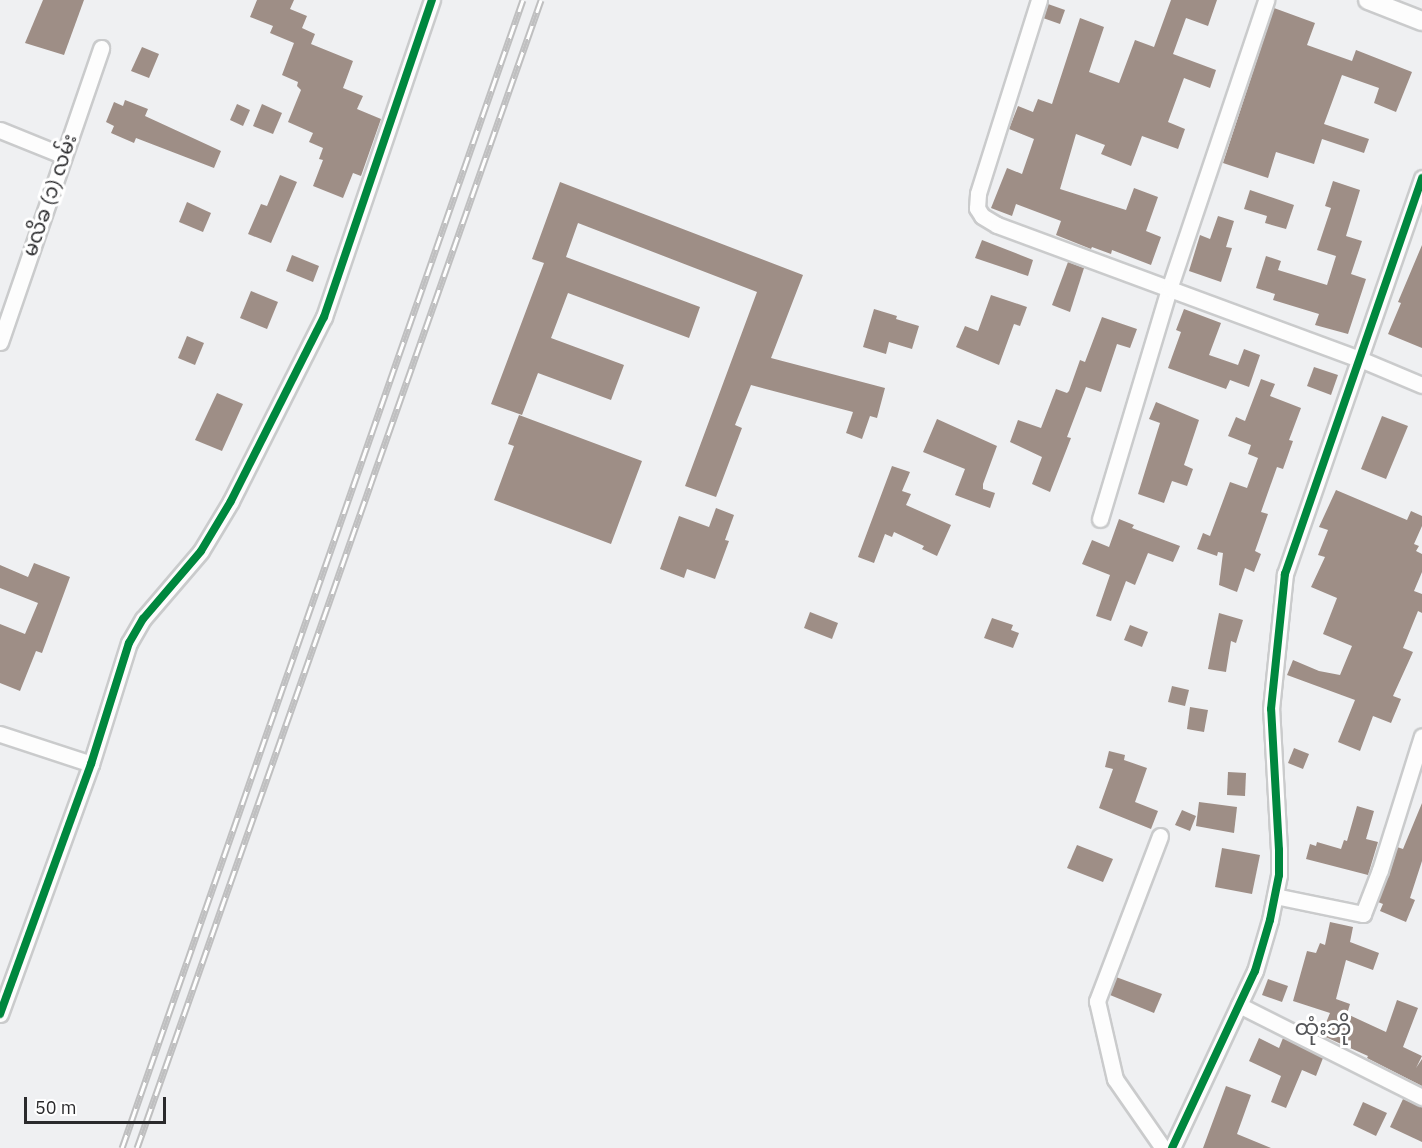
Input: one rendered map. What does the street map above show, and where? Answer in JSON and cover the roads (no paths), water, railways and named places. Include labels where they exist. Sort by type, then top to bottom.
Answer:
[{"type":"street","points":[[0,1014],[91,764],[129,643],[143,619],[201,551],[231,501],[324,316],[432,0]]},
{"type":"street","points":[[1039,0],[978,194],[977,208],[982,216],[997,225],[1360,359],[1422,385]]},
{"type":"street","points":[[1100,519],[1169,289],[1266,0]]},
{"type":"street","points":[[1368,0],[1422,21]]},
{"type":"street","name":"မလိခ (၁) လမ်း","points":[[1,338],[62,155],[101,48]]},
{"type":"street","points":[[0,130],[62,155]]},
{"type":"street","points":[[1172,1148],[1255,971],[1275,896],[1279,850],[1271,709],[1285,574],[1422,178]]},
{"type":"street","points":[[0,734],[91,764]]},
{"type":"street","points":[[1275,896],[1363,914],[1380,870],[1422,736]]},
{"type":"street","points":[[1160,836],[1097,1001],[1115,1080],[1163,1148]]},
{"type":"street","points":[[1239,1005],[1422,1097]]},
{"type":"railway","points":[[122,1148],[523,0]]},
{"type":"railway","points":[[137,1148],[541,0]]},
{"type":"district","name":"ထုံးဘို","points":[[1323,1027]]}]
